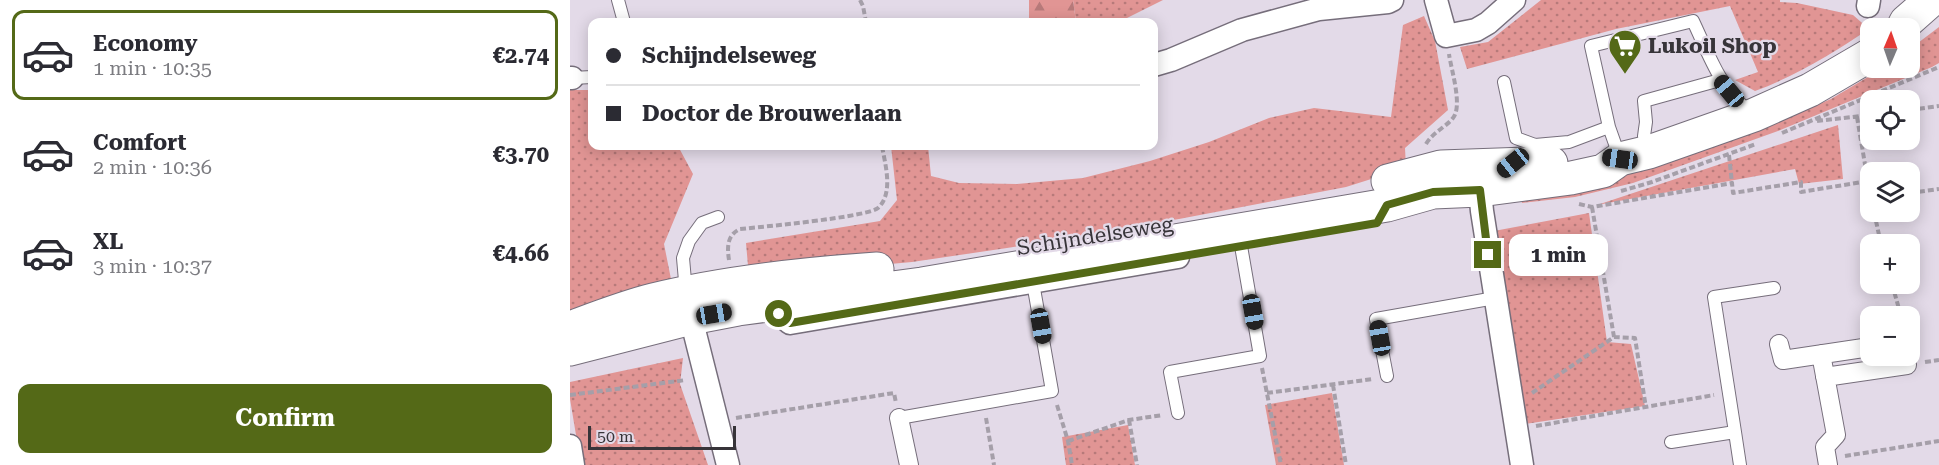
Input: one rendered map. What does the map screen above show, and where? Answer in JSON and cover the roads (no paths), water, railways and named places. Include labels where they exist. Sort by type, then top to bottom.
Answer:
[{"type":"main road","points":[[1911,18],[1931,0]]},
{"type":"main road","points":[[1920,27],[1939,14]]},
{"type":"main road","name":"Schijndelseweg","points":[[570,328],[651,300],[688,305],[769,305],[922,284],[1387,205],[1433,192],[1480,190],[1571,178],[1603,171],[1635,155],[1754,116],[1810,90],[1860,62]]},
{"type":"main road","name":"Schijndelseweg","points":[[570,349],[688,305],[734,284],[804,274],[897,268],[1307,201],[1353,192],[1441,166],[1569,162],[1598,156],[1635,155]]},
{"type":"main road","points":[[1480,190],[1479,181],[1482,176],[1501,173],[1513,163]]},
{"type":"street","points":[[1158,64],[1242,30],[1319,9],[1392,0]]},
{"type":"street","points":[[1436,0],[1446,36],[1482,27],[1514,0]]},
{"type":"street","points":[[1480,190],[1522,465]]},
{"type":"street","name":"Schijndelseweg","points":[[769,305],[790,323],[1377,223],[1387,205]]},
{"type":"street","points":[[688,305],[728,465]]},
{"type":"street","points":[[1779,344],[1783,360],[1860,348]]},
{"type":"street","points":[[1821,354],[1836,435],[1825,447],[1828,462]]},
{"type":"street","points":[[1825,378],[1901,366]]},
{"type":"street","points":[[899,418],[908,465]]},
{"type":"street","points":[[570,446],[573,465]]},
{"type":"lane","points":[[618,0],[623,18]]},
{"type":"lane","points":[[1720,80],[1644,101],[1646,122],[1644,136],[1635,155],[1609,127],[1591,46],[1693,21],[1720,80],[1738,102],[1754,116]]},
{"type":"lane","points":[[1503,82],[1516,138],[1535,146],[1569,142],[1609,127]]},
{"type":"lane","points":[[688,305],[683,258],[689,241],[702,223],[718,218]]},
{"type":"lane","points":[[1178,413],[1170,372],[1260,356],[1241,246]]},
{"type":"lane","points":[[899,418],[1052,391],[1033,283]]},
{"type":"lane","points":[[1740,465],[1714,297],[1774,288]]},
{"type":"lane","points":[[1387,376],[1376,319],[1495,298]]},
{"type":"lane","points":[[1671,442],[1735,432]]},
{"type":"place","name":"Lukoil Shop","points":[[1625,75]]}]
